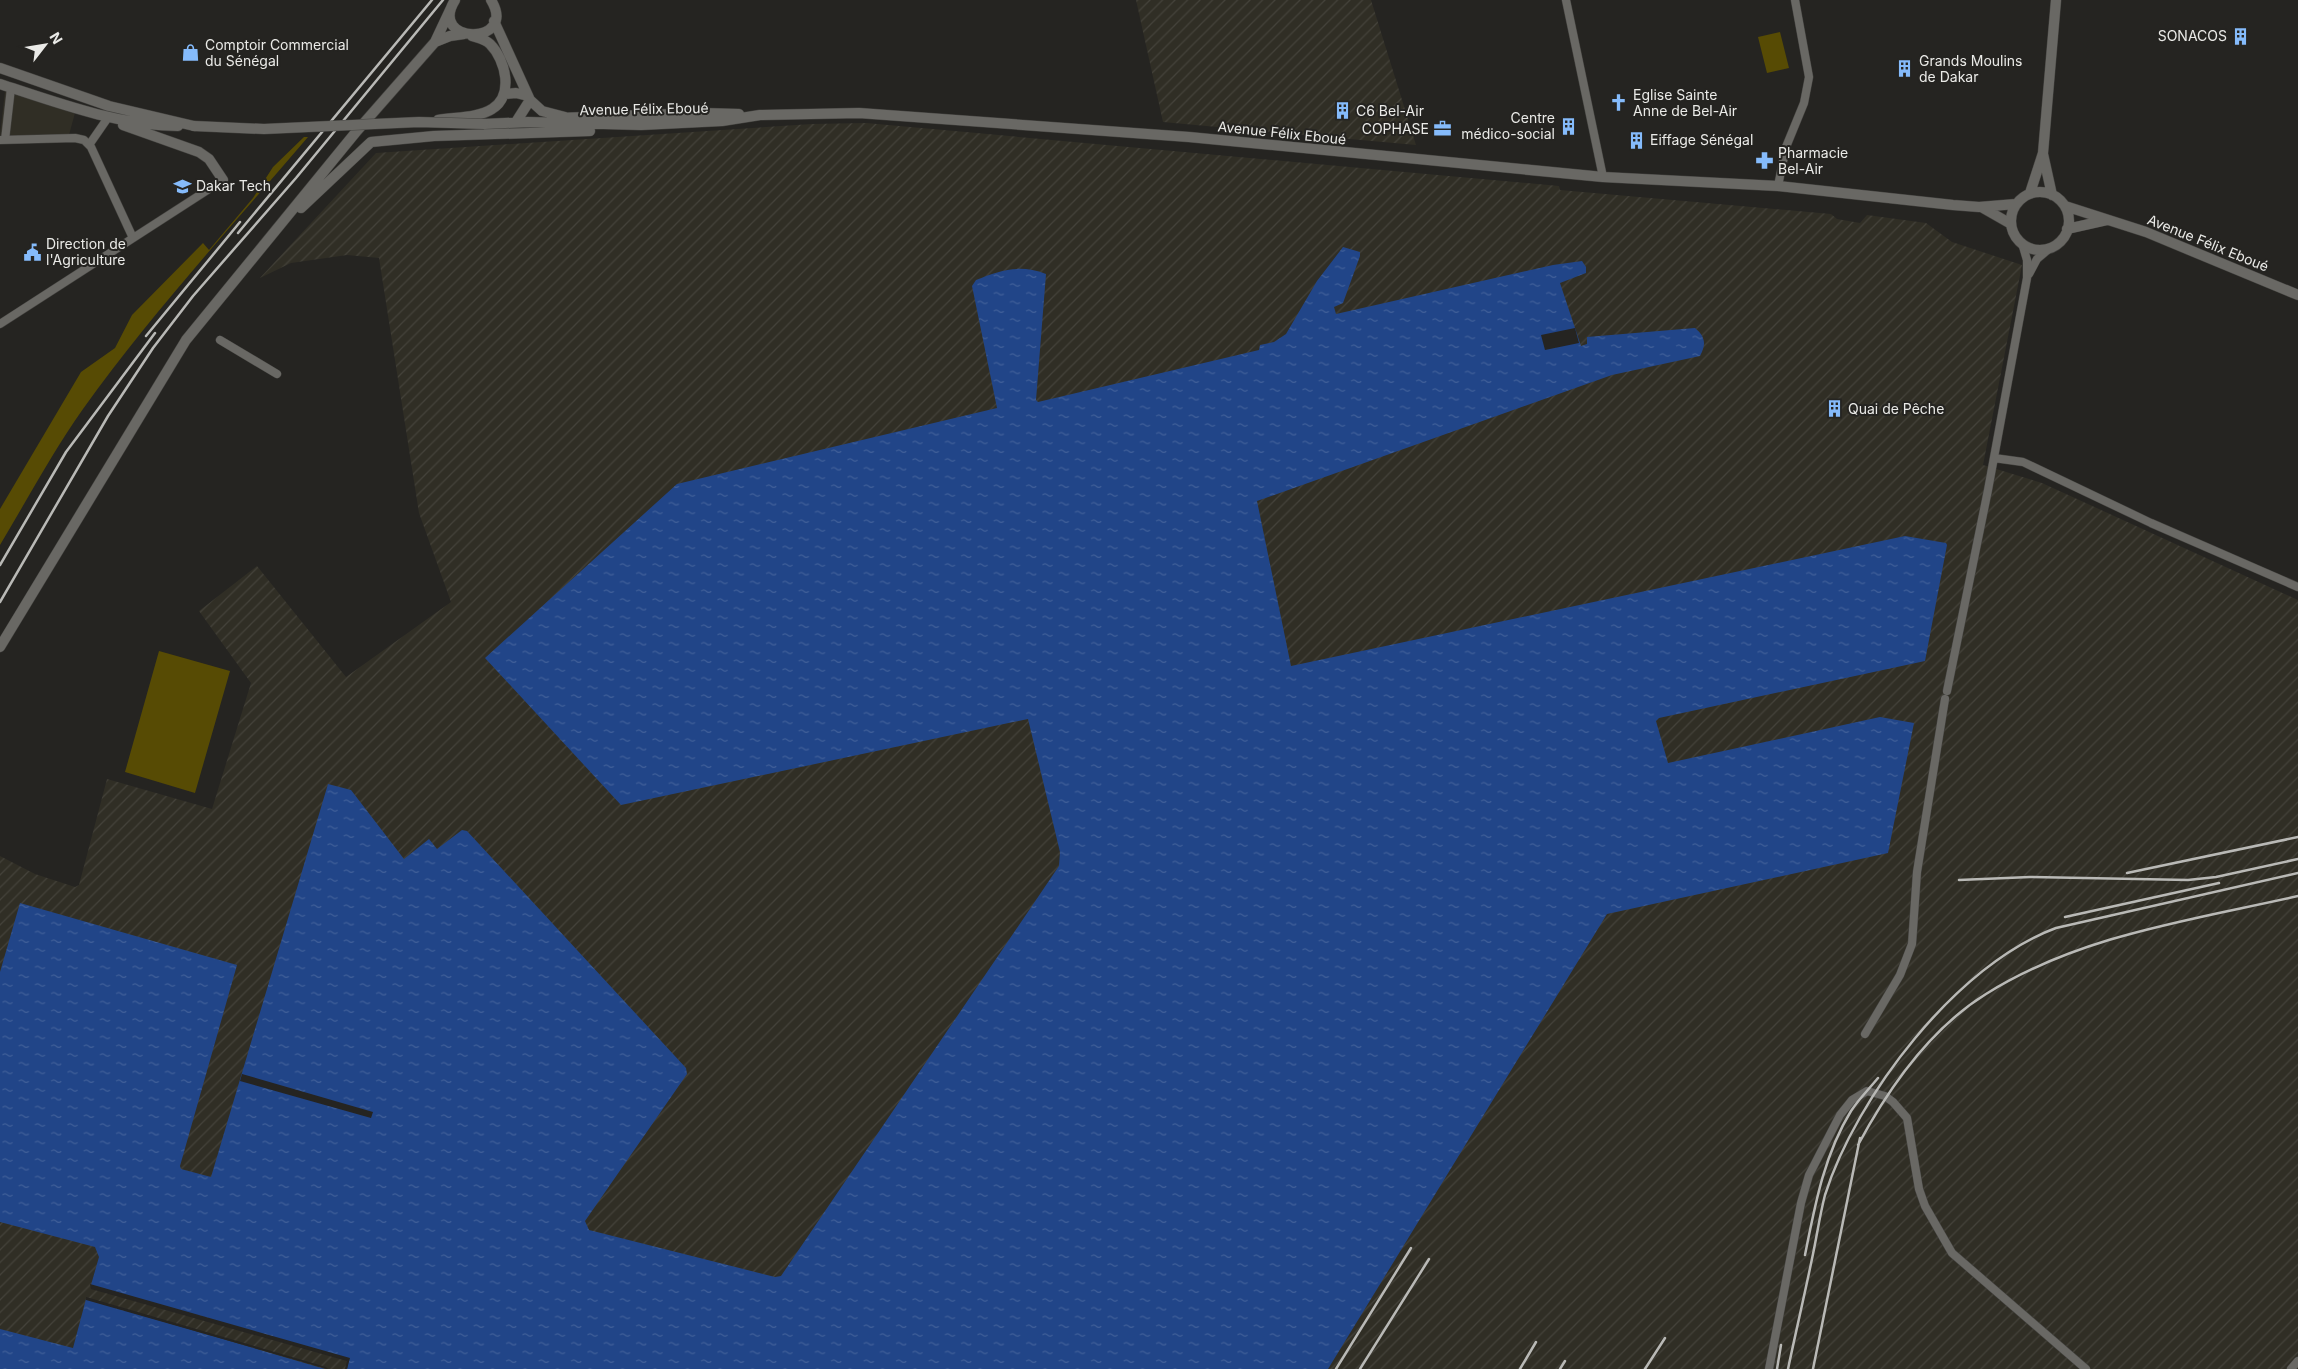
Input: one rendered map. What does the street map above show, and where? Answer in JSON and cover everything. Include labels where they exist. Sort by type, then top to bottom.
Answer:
[{"type":"street","points":[[491,0],[495,17],[529,98],[542,111],[566,118]]},
{"type":"street","points":[[435,42],[450,36],[487,31],[503,0]]},
{"type":"street","points":[[1566,0],[1603,177]]},
{"type":"street","points":[[1778,186],[1786,147],[1804,104],[1809,77],[1795,0]]},
{"type":"street","points":[[2030,193],[2043,153],[2056,0]]},
{"type":"street","points":[[87,112],[194,126],[264,129],[418,122],[478,114],[493,109],[505,94],[504,74],[496,53],[488,42],[468,35],[453,24],[453,4]]},
{"type":"street","points":[[0,647],[186,340],[356,132],[435,42],[453,4]]},
{"type":"street","points":[[0,68],[158,122]]},
{"type":"street","points":[[0,84],[87,112],[199,152],[209,159],[224,180],[0,324]]},
{"type":"street","points":[[11,88],[3,140],[75,138],[84,140],[89,145],[133,238]]},
{"type":"street","points":[[505,94],[516,93],[529,98]]},
{"type":"street","points":[[516,122],[529,98]]},
{"type":"street","name":"Avenue Félix Eboué","points":[[528,122],[566,118],[702,112],[760,116],[859,113],[1189,137],[1603,177],[1778,186],[1980,207]]},
{"type":"street","name":"Avenue Félix Eboué","points":[[418,122],[640,125],[722,121],[760,116]]},
{"type":"street","points":[[89,145],[107,119]]},
{"type":"street","points":[[276,230],[371,142],[434,136],[608,130],[640,125]]},
{"type":"street","points":[[356,132],[371,142]]},
{"type":"street","points":[[2043,153],[2052,195]]},
{"type":"street","points":[[1980,207],[2016,204],[2030,193],[2042,192],[2052,195],[2065,206],[2068,218],[2067,230],[2062,239],[2037,258],[2027,278]]},
{"type":"street","points":[[1864,1034],[1900,975],[1912,944],[1917,872],[1946,695],[1994,458],[2027,278],[2028,260],[2022,243],[2014,234],[2011,224],[2016,204]]},
{"type":"street","name":"Avenue Félix Eboué","points":[[2065,206],[2146,232],[2298,295]]},
{"type":"street","points":[[1980,207],[2011,224]]},
{"type":"street","points":[[2067,230],[2107,220]]},
{"type":"street","points":[[2022,243],[2038,250],[2050,248]]},
{"type":"street","points":[[220,340],[277,374]]},
{"type":"street","points":[[1994,458],[2023,462],[2151,523],[2298,587]]},
{"type":"street","points":[[1769,1369],[1801,1203],[1809,1175],[1840,1115],[1852,1100],[1867,1091],[1885,1096],[1893,1102],[1906,1118],[1919,1189],[1925,1206],[1952,1253],[2086,1369]]},
{"type":"street","points":[[2291,1369],[2298,1362]]},
{"type":"shaded area","points":[[1136,0],[1371,0],[1416,145],[1163,122]]},
{"type":"shaded area","points":[[1780,32],[1789,68],[1767,73],[1758,37]]},
{"type":"shaded area","points":[[5,91],[75,113],[69,135],[0,135]]},
{"type":"shaded area","points":[[866,123],[1559,186],[1560,190],[1831,214],[1837,219],[1860,223],[1867,215],[1926,223],[1952,242],[2022,265],[1983,465],[2042,483],[2298,600],[2298,1369],[0,1369],[0,856],[35,874],[75,887],[79,885],[107,779],[212,809],[251,683],[199,611],[257,566],[346,677],[451,602],[419,513],[379,258],[347,255],[291,263],[260,278],[376,153],[812,124]]},
{"type":"shaded area","points":[[304,137],[308,137],[192,271],[109,374],[61,442],[0,545],[0,509],[81,372],[115,348],[132,315],[203,243],[209,250],[253,198],[273,167]]},
{"type":"shaded area","points":[[159,651],[230,671],[195,793],[125,772]]},
{"type":"water","points":[[1343,247],[1360,252],[1360,256],[1343,303],[1334,307],[1336,314],[1553,265],[1582,261],[1586,267],[1586,273],[1560,283],[1581,346],[1587,344],[1587,337],[1695,328],[1703,338],[1704,345],[1700,356],[1612,375],[1257,501],[1291,666],[1905,536],[1946,543],[1947,545],[1925,661],[1659,718],[1656,721],[1668,763],[1880,717],[1914,723],[1888,853],[1607,914],[1328,1369],[347,1369],[349,1359],[91,1285],[99,1257],[95,1247],[0,1222],[0,972],[20,903],[237,965],[180,1166],[181,1169],[211,1177],[328,784],[351,790],[404,859],[429,839],[437,849],[462,830],[467,831],[686,1068],[687,1074],[585,1221],[589,1230],[775,1277],[781,1276],[1059,866],[1060,852],[1028,719],[621,805],[485,658],[677,484],[997,408],[972,286],[976,280],[993,273],[1019,269],[1046,274],[1036,400],[1038,402],[1259,350],[1260,345],[1274,342],[1286,334],[1317,281]]},
{"type":"water","points":[[86,1299],[325,1369],[0,1369],[0,1329],[73,1348]]},
{"type":"pier","points":[[1575,328],[1579,343],[1545,350],[1541,335]]},
{"type":"pier","points":[[242,1074],[373,1112],[371,1118],[240,1081]]},
{"type":"pier","points":[[90,1284],[350,1358],[347,1369],[345,1369],[347,1361],[91,1289]]},
{"type":"pier","points":[[86,1297],[326,1367],[328,1369],[86,1300]]},
{"type":"railway","points":[[238,233],[432,0]]},
{"type":"railway","points":[[0,602],[108,416],[153,348],[193,296],[296,178],[443,0]]},
{"type":"railway","points":[[146,336],[240,222]]},
{"type":"railway","points":[[0,565],[66,452],[155,333]]},
{"type":"railway","points":[[2127,873],[2298,837]]},
{"type":"railway","points":[[1959,880],[2030,877],[2188,880],[2216,877],[2298,859]]},
{"type":"railway","points":[[1788,1369],[1823,1202],[1840,1157],[1860,1117],[1886,1077],[1915,1038],[1948,1002],[1982,971],[2019,946],[2056,928],[2298,873]]},
{"type":"railway","points":[[2065,917],[2219,883]]},
{"type":"railway","points":[[1858,1145],[1897,1082],[1929,1042],[1947,1024],[1986,994],[2022,974],[2098,943],[2177,922],[2298,896]]},
{"type":"railway","points":[[1805,1255],[1822,1181],[1834,1145],[1851,1111],[1878,1078]]},
{"type":"railway","points":[[1813,1369],[1860,1138]]},
{"type":"railway","points":[[1336,1369],[1411,1248]]},
{"type":"railway","points":[[1360,1369],[1429,1259]]},
{"type":"railway","points":[[1645,1369],[1665,1338]]},
{"type":"railway","points":[[1520,1369],[1536,1342]]},
{"type":"railway","points":[[1777,1369],[1781,1345]]},
{"type":"railway","points":[[1560,1369],[1565,1361]]},
{"type":"place","name":"SONACOS","points":[[2241,36]]},
{"type":"place","name":"Comptoir Commercial du Sénégal","points":[[191,53]]},
{"type":"place","name":"Grands Moulins de Dakar","points":[[1905,69]]},
{"type":"place","name":"Eglise Sainte Anne de Bel-Air","points":[[1619,103]]},
{"type":"place","name":"C6 Bel-Air","points":[[1342,111]]},
{"type":"place","name":"Centre médico-social","points":[[1569,126]]},
{"type":"place","name":"COPHASE","points":[[1443,129]]},
{"type":"place","name":"Eiffage Sénégal","points":[[1636,140]]},
{"type":"place","name":"Pharmacie Bel-Air","points":[[1764,161]]},
{"type":"place","name":"Dakar Tech","points":[[182,186]]},
{"type":"place","name":"Direction de l'Agriculture","points":[[32,252]]},
{"type":"place","name":"Quai de Pêche","points":[[1834,409]]}]
